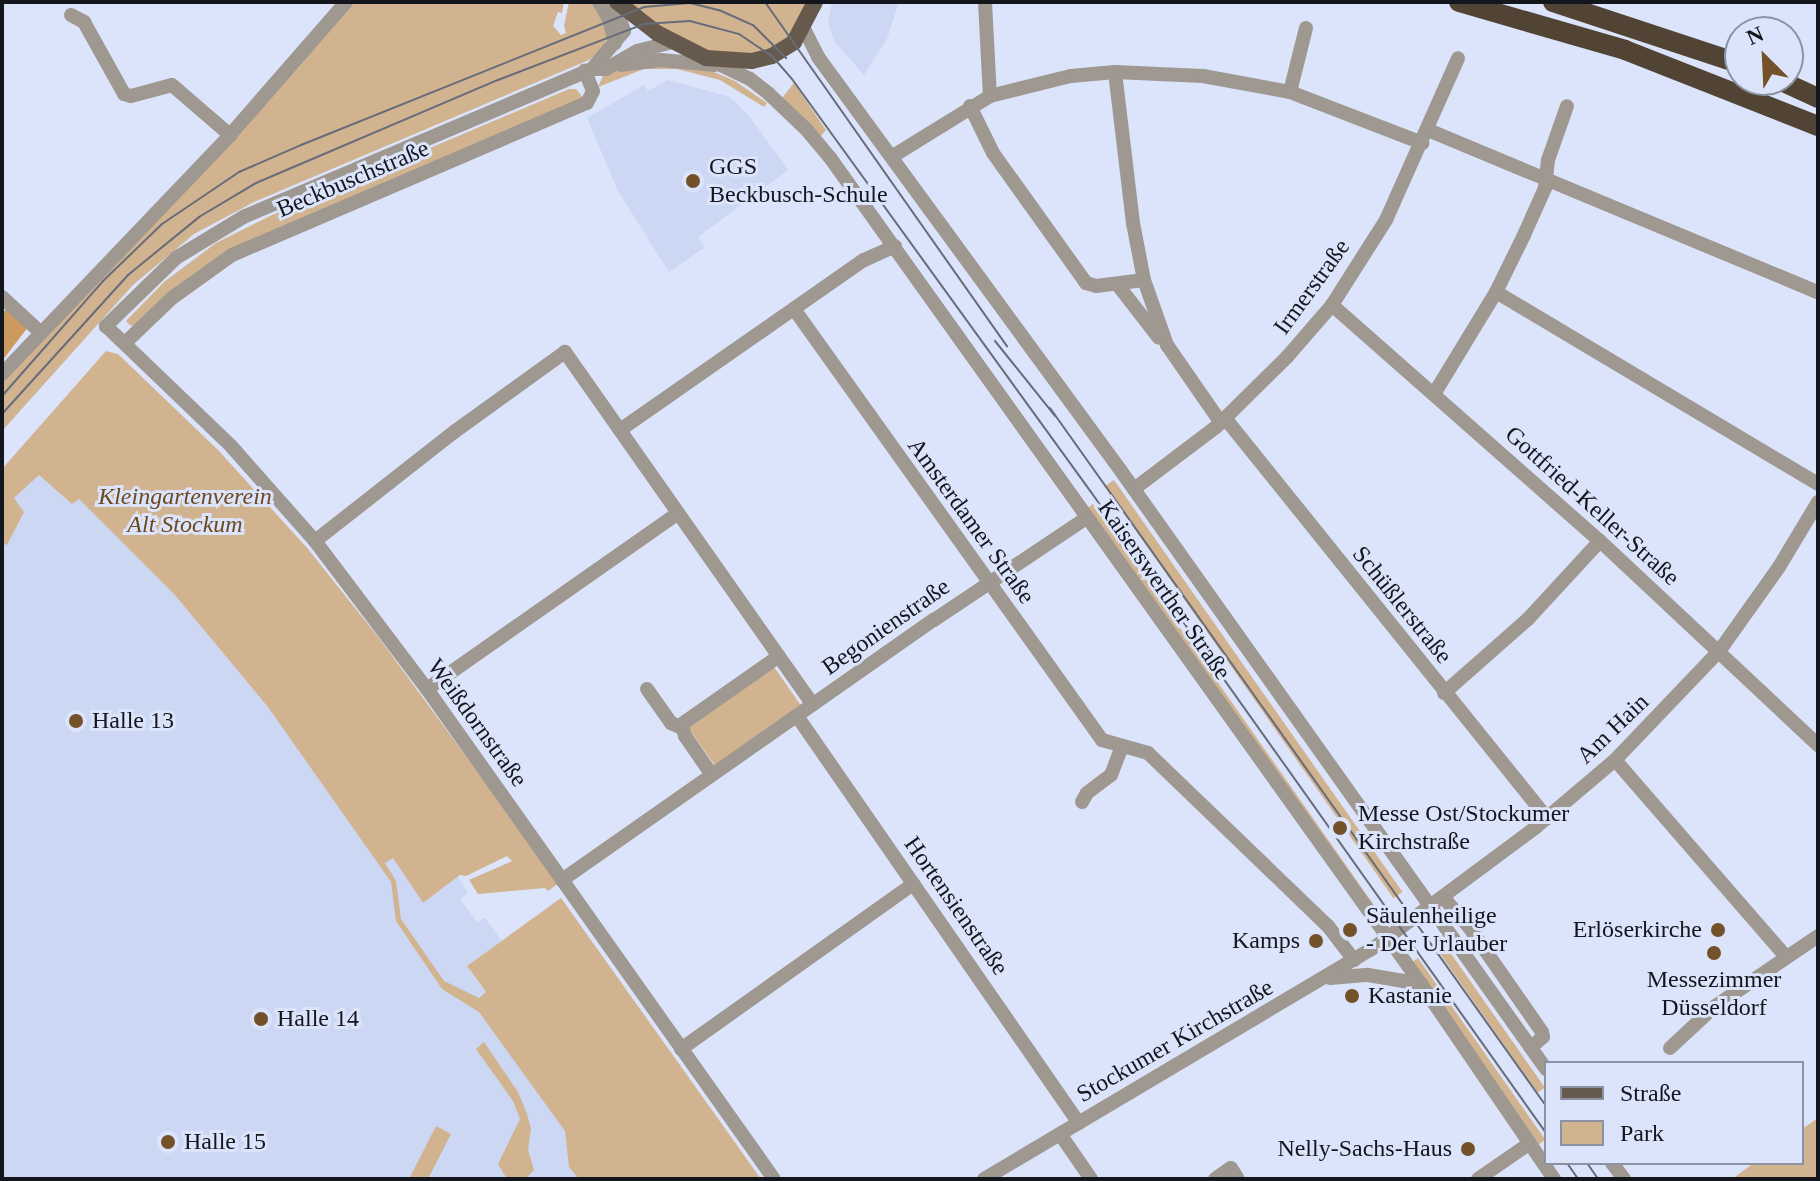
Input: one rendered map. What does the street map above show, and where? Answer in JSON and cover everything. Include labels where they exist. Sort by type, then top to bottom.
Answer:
[{"type":"highway","points":[[1459,2],[1625,50],[1818,126]]},
{"type":"highway","points":[[1553,2],[1724,59]]},
{"type":"main road","points":[[616,2],[673,42],[706,58],[766,59],[789,46],[804,29],[815,2]]},
{"type":"street","points":[[2,374],[39,331],[230,135],[346,2]]},
{"type":"street","points":[[599,2],[609,19],[615,43]]},
{"type":"street","points":[[615,43],[624,31],[616,2]]},
{"type":"street","points":[[985,2],[990,96]]},
{"type":"street","points":[[71,15],[84,22],[124,94],[131,96],[172,85],[230,135]]},
{"type":"street","points":[[1290,92],[1306,28]]},
{"type":"street","name":"Kaiserswerther Straße","points":[[804,29],[818,57],[1134,489],[1544,1066]]},
{"type":"street","name":"Beckbuschstraße","points":[[106,326],[176,258],[245,216],[589,70],[606,69],[637,51],[673,42]]},
{"type":"street","name":"Beckbuschstraße","points":[[589,70],[615,43]]},
{"type":"street","name":"Kaiserswerther Straße","points":[[706,58],[750,79],[806,129],[895,246],[1085,519],[1421,984],[1544,1164]]},
{"type":"street","name":"Irmerstraße","points":[[1134,489],[1223,420],[1287,357],[1332,305],[1386,220],[1458,58]]},
{"type":"street","name":"Beckbuschstraße","points":[[617,64],[661,60],[722,66]]},
{"type":"street","name":"Beckbuschstraße","points":[[125,343],[172,298],[232,255],[587,103],[593,91],[589,70]]},
{"type":"street","points":[[1115,72],[1133,223],[1144,280],[1167,345]]},
{"type":"street","points":[[893,156],[990,96],[1071,76],[1115,72],[1203,76],[1290,92],[1546,178],[1818,292]]},
{"type":"street","points":[[970,106],[993,153],[1086,283],[1096,286],[1144,280]]},
{"type":"street","points":[[1434,394],[1496,292],[1545,188],[1548,160],[1567,106]]},
{"type":"street","points":[[620,430],[864,260],[895,246]]},
{"type":"street","points":[[1117,284],[1167,345]]},
{"type":"street","points":[[1496,292],[1818,484]]},
{"type":"street","points":[[2,297],[39,331]]},
{"type":"street","name":"Gottfried-Keller-Straße","points":[[1332,305],[1600,541],[1720,650],[1818,745]]},
{"type":"street","name":"Amsterdamer Straße","points":[[794,309],[1102,740],[1148,753],[1358,958]]},
{"type":"street","name":"Weißdornstraße","points":[[106,326],[231,446],[315,541],[427,689],[774,1179]]},
{"type":"street","name":"Schüßlerstraße","points":[[1167,345],[1223,420],[1547,818]]},
{"type":"street","points":[[315,541],[454,432],[565,352],[813,705]]},
{"type":"street","name":"Am Hain","points":[[1387,939],[1547,818],[1615,760],[1720,650],[1779,567],[1818,502]]},
{"type":"street","points":[[427,689],[677,514]]},
{"type":"street","name":"Begonienstraße","points":[[562,880],[988,583],[1085,519]]},
{"type":"street","points":[[1444,693],[1528,619],[1600,541]]},
{"type":"street","points":[[682,728],[687,720],[779,656]]},
{"type":"street","points":[[647,689],[671,723],[682,728],[712,775]]},
{"type":"street","name":"Hortensienstraße","points":[[797,716],[1079,1123]]},
{"type":"street","points":[[1082,802],[1087,793],[1111,775],[1122,746]]},
{"type":"street","points":[[1615,760],[1786,957]]},
{"type":"street","points":[[681,1049],[913,884]]},
{"type":"street","points":[[1443,897],[1469,927],[1542,1032],[1543,1037],[1531,1047]]},
{"type":"street","points":[[1670,1048],[1714,1007],[1818,936]]},
{"type":"street","name":"Stockumer Kirchstraße","points":[[984,1179],[1387,939]]},
{"type":"street","points":[[1346,977],[1358,958]]},
{"type":"street","points":[[1323,979],[1368,975],[1421,984]]},
{"type":"street","points":[[1060,1134],[1091,1179]]},
{"type":"street","points":[[1478,1179],[1530,1143]]},
{"type":"street","points":[[1215,1179],[1231,1168],[1238,1179]]},
{"type":"shaded area","points":[[832,2],[899,2],[887,39],[864,75],[834,41],[828,23]]},
{"type":"shaded area","name":"GGS Beckbusch-Schule","points":[[668,80],[730,97],[750,117],[788,170],[698,237],[705,247],[669,272],[618,191],[587,118],[644,85],[648,91]]},
{"type":"shaded area","points":[[9,306],[28,327],[2,361],[2,314]]},
{"type":"shaded area","points":[[27,443],[175,592],[256,689],[383,864],[393,857],[423,903],[458,877],[468,893],[460,899],[477,922],[485,918],[502,941],[467,966],[486,993],[479,998],[604,1179],[2,1179],[2,471]]},
{"type":"green space","points":[[352,2],[564,2],[562,13],[558,12],[553,26],[561,35],[566,33],[564,26],[569,2],[597,2],[608,37],[600,52],[589,60],[254,202],[194,234],[133,285],[2,431],[2,382],[126,242]]},
{"type":"green space","points":[[625,2],[811,2],[802,25],[773,53],[722,56],[687,45]]},
{"type":"green space","points":[[700,66],[735,81],[767,103],[764,107],[720,80],[677,69],[644,69],[598,87],[603,76],[625,67]]},
{"type":"green space","points":[[794,83],[826,130],[820,137],[782,98]]},
{"type":"green space","points":[[569,89],[576,89],[583,98],[271,235],[136,324],[131,326],[126,321],[164,282],[216,243],[270,216]]},
{"type":"green space","name":"Kleingartenverein Alt Stockum","points":[[106,351],[118,354],[218,450],[308,549],[379,638],[559,883],[548,891],[545,888],[478,894],[469,880],[512,861],[507,856],[466,876],[460,875],[423,903],[393,858],[385,863],[396,881],[401,919],[444,981],[479,998],[486,992],[467,966],[561,898],[761,1179],[579,1179],[569,1167],[565,1131],[479,1012],[442,989],[396,921],[391,882],[268,707],[174,594],[79,499],[72,504],[39,475],[14,498],[24,512],[7,545],[2,543],[2,469]]},
{"type":"green space","points":[[1114,480],[1403,892],[1393,898],[1105,486]]},
{"type":"green space","points":[[1093,504],[1377,910],[1373,914],[1088,507]]},
{"type":"green space","points":[[774,667],[801,706],[715,766],[688,727]]},
{"type":"green space","points":[[1445,945],[1544,1086],[1537,1093],[1438,950]]},
{"type":"green space","points":[[1418,958],[1544,1138],[1538,1145],[1411,963]]},
{"type":"green space","points":[[484,1042],[518,1092],[527,1114],[531,1129],[528,1150],[534,1170],[525,1179],[507,1179],[498,1164],[520,1119],[513,1101],[476,1049]]},
{"type":"green space","points":[[1818,1118],[1818,1179],[1732,1179],[1751,1165],[1804,1165],[1804,1128]]},
{"type":"green space","points":[[436,1126],[451,1134],[428,1179],[409,1179]]},
{"type":"tram line","points":[[765,2],[1007,346]]},
{"type":"tram line","points":[[2,396],[103,281],[162,224],[239,172],[301,145],[644,7],[690,3],[719,10],[753,25],[786,58]]},
{"type":"tram line","points":[[2,414],[128,275],[199,217],[256,183],[498,80],[644,24],[690,21],[739,34],[772,56],[792,79],[1091,492],[1544,1130]]},
{"type":"tram line","points":[[995,341],[1055,416]]},
{"type":"tram line","points":[[1050,408],[1544,1103]]},
{"type":"tram line","points":[[1568,1165],[1578,1179]]},
{"type":"tram line","points":[[1588,1165],[1598,1179]]},
{"type":"place","name":"GGS Beckbusch-Schule","points":[[693,181]]},
{"type":"place","name":"Halle 13","points":[[76,721]]},
{"type":"place","name":"Messe Ost/Stockumer Kirchstraße","points":[[1340,828]]},
{"type":"place","name":"Säulenheilige - Der Urlauber","points":[[1350,930]]},
{"type":"place","name":"Erlöserkirche","points":[[1718,930]]},
{"type":"place","name":"Kamps","points":[[1316,941]]},
{"type":"place","name":"Messezimmer Düsseldorf","points":[[1714,953]]},
{"type":"place","name":"Kastanie","points":[[1352,996]]},
{"type":"place","name":"Halle 14","points":[[261,1019]]},
{"type":"place","name":"Halle 15","points":[[168,1142]]},
{"type":"place","name":"Nelly-Sachs-Haus","points":[[1468,1149]]}]
